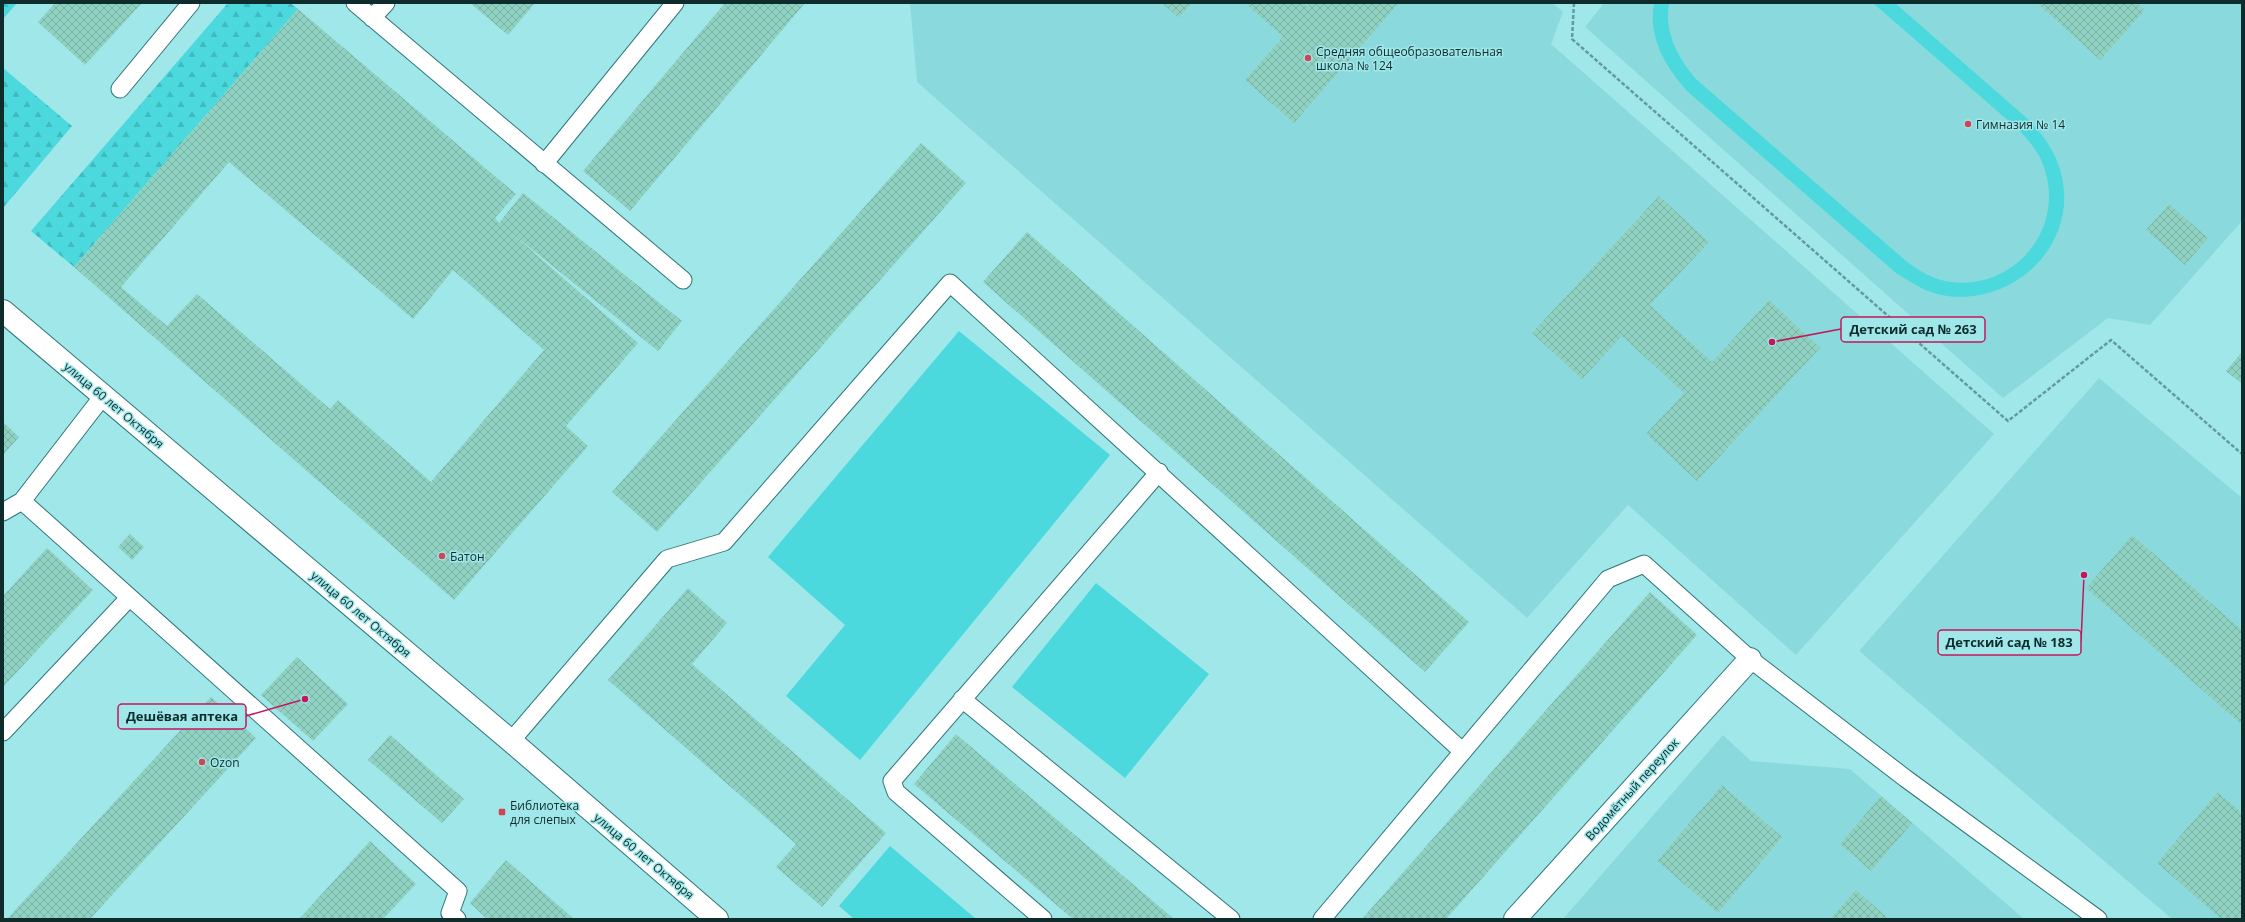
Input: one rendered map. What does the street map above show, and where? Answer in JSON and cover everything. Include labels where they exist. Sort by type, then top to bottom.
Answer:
[{"type":"main road","name":"улица 60 лет Октября","points":[[3,311],[511,741],[718,919]]},
{"type":"main road","name":"Водомётный переулок","points":[[1515,919],[1750,659]]},
{"type":"lane","points":[[120,89],[191,3]]},
{"type":"lane","points":[[355,3],[683,280]]},
{"type":"lane","points":[[372,18],[386,3]]},
{"type":"lane","points":[[544,164],[675,3]]},
{"type":"lane","points":[[511,741],[666,559],[724,542],[950,284],[1158,472],[1462,751]]},
{"type":"lane","points":[[3,512],[22,501],[103,396]]},
{"type":"lane","points":[[1043,919],[896,792],[892,782],[1158,472]]},
{"type":"lane","points":[[22,501],[458,891],[451,917]]},
{"type":"lane","points":[[1322,919],[1608,579],[1644,564],[1750,659],[1905,778],[2098,919]]},
{"type":"lane","points":[[3,732],[129,598]]},
{"type":"lane","points":[[962,699],[1231,919]]},
{"type":"path","points":[[1574,3],[1572,39],[2008,421],[2111,340],[2242,454]]},
{"type":"shaded area","points":[[910,3],[1553,3],[1563,12],[1551,44],[1994,434],[1796,655],[1628,505],[1527,618],[917,82]]},
{"type":"shaded area","name":"Гимназия № 14","points":[[1604,3],[2242,3],[2242,221],[2150,325],[2108,318],[2003,398],[1585,27]]},
{"type":"shaded area","points":[[2099,378],[2242,498],[2242,919],[2172,919],[1859,651]]},
{"type":"shaded area","points":[[1723,735],[1751,761],[1850,769],[2024,919],[1563,919]]},
{"type":"green space","points":[[3,3],[17,3],[3,19]]},
{"type":"green space","points":[[228,3],[290,3],[298,9],[74,267],[31,231]]},
{"type":"green space","points":[[1654,3],[1669,3],[1669,25],[1674,44],[1678,54],[1697,80],[1906,261],[1927,274],[1941,280],[1966,283],[1990,278],[2011,268],[2028,252],[2041,233],[2048,211],[2049,187],[2042,162],[2035,149],[2019,130],[1873,3],[1895,3],[2029,120],[2050,146],[2054,153],[2062,177],[2064,204],[2059,228],[2048,251],[2031,269],[2011,284],[1988,293],[1963,297],[1931,292],[1921,288],[1896,273],[1687,91],[1672,72],[1660,51],[1654,28]]},
{"type":"green space","points":[[3,68],[72,126],[3,208]]},
{"type":"green space","points":[[959,331],[1110,455],[860,760],[786,696],[845,625],[768,557]]},
{"type":"green space","points":[[1096,583],[1209,674],[1125,778],[1012,687]]},
{"type":"green space","points":[[890,846],[976,919],[854,919],[839,906]]},
{"type":"building","points":[[55,3],[142,3],[85,65],[38,22]]},
{"type":"building","points":[[470,3],[535,3],[508,35]]},
{"type":"building","points":[[725,3],[805,3],[630,211],[583,171]]},
{"type":"building","points":[[1162,3],[1192,3],[1179,18]]},
{"type":"building","name":"Средняя общеобразовательная школа № 124","points":[[1245,3],[1303,3],[1307,6],[1310,3],[1399,3],[1294,123],[1245,80],[1283,37]]},
{"type":"building","points":[[2037,3],[2137,3],[2145,10],[2100,60]]},
{"type":"building","points":[[298,9],[516,194],[495,218],[499,223],[523,193],[682,321],[658,351],[509,231],[638,343],[566,426],[588,446],[454,600],[74,267]],"holes":[[[229,162],[413,319],[453,270],[544,350],[431,482],[338,400],[330,409],[197,294],[167,326],[121,287]]]},
{"type":"building","points":[[921,143],[966,183],[657,532],[612,492]]},
{"type":"building","points":[[1659,196],[1709,242],[1650,305],[1712,362],[1769,300],[1820,348],[1697,481],[1646,434],[1684,393],[1622,336],[1582,379],[1532,333]]},
{"type":"building","points":[[2169,204],[2208,238],[2185,265],[2146,230]]},
{"type":"building","points":[[1027,232],[1469,622],[1425,672],[983,282]]},
{"type":"building","points":[[2242,352],[2242,384],[2226,371]]},
{"type":"building","points":[[3,422],[19,437],[3,455]]},
{"type":"building","points":[[130,534],[144,547],[132,560],[118,547]]},
{"type":"building","points":[[2132,535],[2242,630],[2242,725],[2086,588]]},
{"type":"building","points":[[47,548],[93,590],[3,687],[3,596]]},
{"type":"building","points":[[688,588],[727,623],[692,664],[886,833],[822,907],[776,867],[796,844],[608,680]]},
{"type":"building","points":[[1650,592],[1697,635],[1446,919],[1362,919]]},
{"type":"building","points":[[297,657],[348,704],[313,741],[261,695]]},
{"type":"building","points":[[211,697],[256,738],[90,919],[7,919]]},
{"type":"building","points":[[956,734],[1174,919],[1073,919],[914,784]]},
{"type":"building","points":[[390,735],[464,799],[442,823],[368,760]]},
{"type":"building","points":[[1722,785],[1782,837],[1718,913],[1657,861]]},
{"type":"building","points":[[2218,792],[2242,813],[2242,919],[2221,919],[2157,863]]},
{"type":"building","points":[[1881,796],[1912,823],[1871,871],[1840,844]]},
{"type":"building","points":[[370,841],[416,884],[383,919],[299,919]]},
{"type":"building","points":[[506,860],[574,919],[487,919],[470,903]]},
{"type":"building","points":[[1856,890],[1889,919],[1830,919]]},
{"type":"place","name":"Средняя общеобразовательная школа № 124","points":[[1308,58]]},
{"type":"place","name":"Гимназия № 14","points":[[1968,124]]},
{"type":"place","name":"Детский сад № 263","points":[[1772,342]]},
{"type":"place","name":"Батон","points":[[442,556]]},
{"type":"place","name":"Детский сад № 183","points":[[2084,575]]},
{"type":"place","name":"Дешёвая аптека","points":[[305,699]]},
{"type":"place","name":"Ozon","points":[[202,762]]},
{"type":"place","name":"Библиотека для слепых","points":[[502,812]]}]
